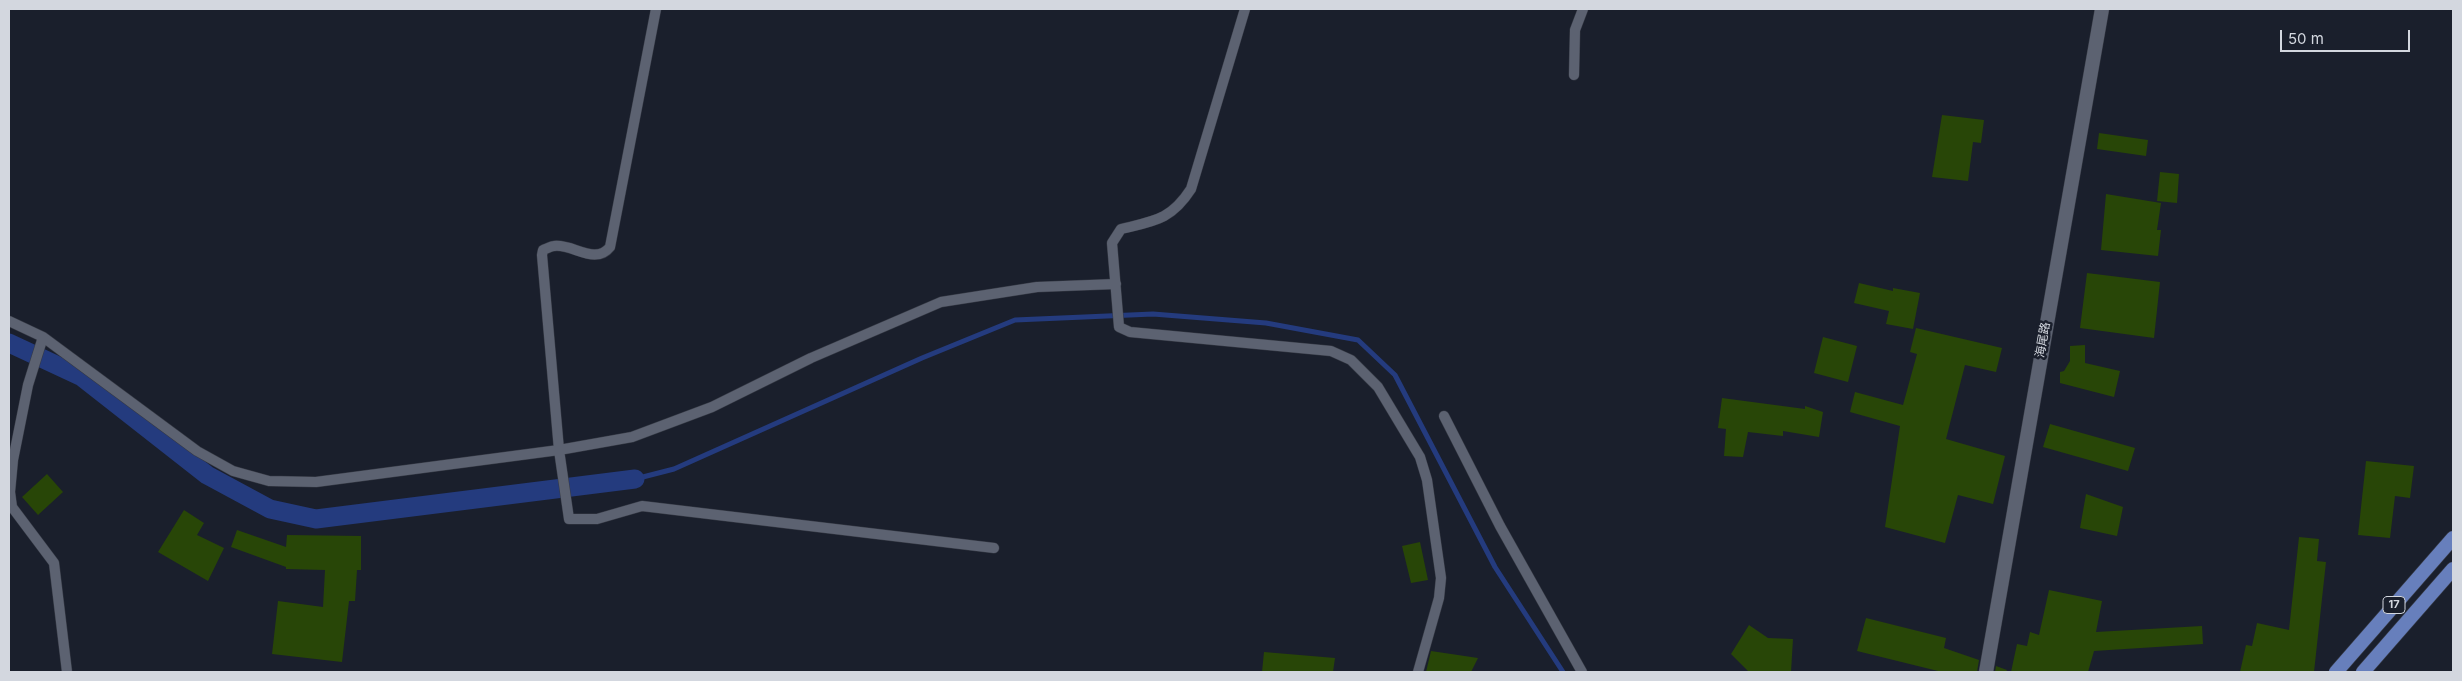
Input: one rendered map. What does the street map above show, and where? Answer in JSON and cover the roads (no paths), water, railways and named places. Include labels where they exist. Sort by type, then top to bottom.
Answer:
[{"type":"main road","name":"17","points":[[2336,672],[2453,538]]},
{"type":"main road","name":"17","points":[[2363,672],[2453,569]]},
{"type":"street","name":"海尾路","points":[[1986,672],[2102,9]]},
{"type":"lane","points":[[656,9],[610,247],[601,255],[555,245],[543,250],[560,454],[569,519],[597,519],[642,506],[994,548]]},
{"type":"lane","points":[[1245,9],[1191,189],[1183,202],[1164,218],[1121,228],[1112,243],[1118,327],[1130,332],[1331,351],[1351,360],[1378,387],[1420,458],[1427,480],[1440,568],[1439,598],[1418,672]]},
{"type":"lane","points":[[1574,75],[1575,30],[1582,9]]},
{"type":"lane","points":[[9,321],[41,341],[197,451],[233,471],[268,481],[316,482],[560,454],[632,437],[712,407],[811,358],[940,302],[1037,286],[1116,284]]},
{"type":"lane","points":[[41,341],[28,385],[13,460],[10,492],[12,506],[54,563],[67,672]]},
{"type":"lane","points":[[1444,416],[1500,526],[1582,672]]},
{"type":"waterway","points":[[635,479],[674,469],[922,358],[1015,320],[1153,314],[1266,323],[1358,340],[1395,375],[1495,567],[1563,672]]},
{"type":"waterway","points":[[9,343],[82,377],[207,475],[270,509],[316,519],[635,479]]}]
